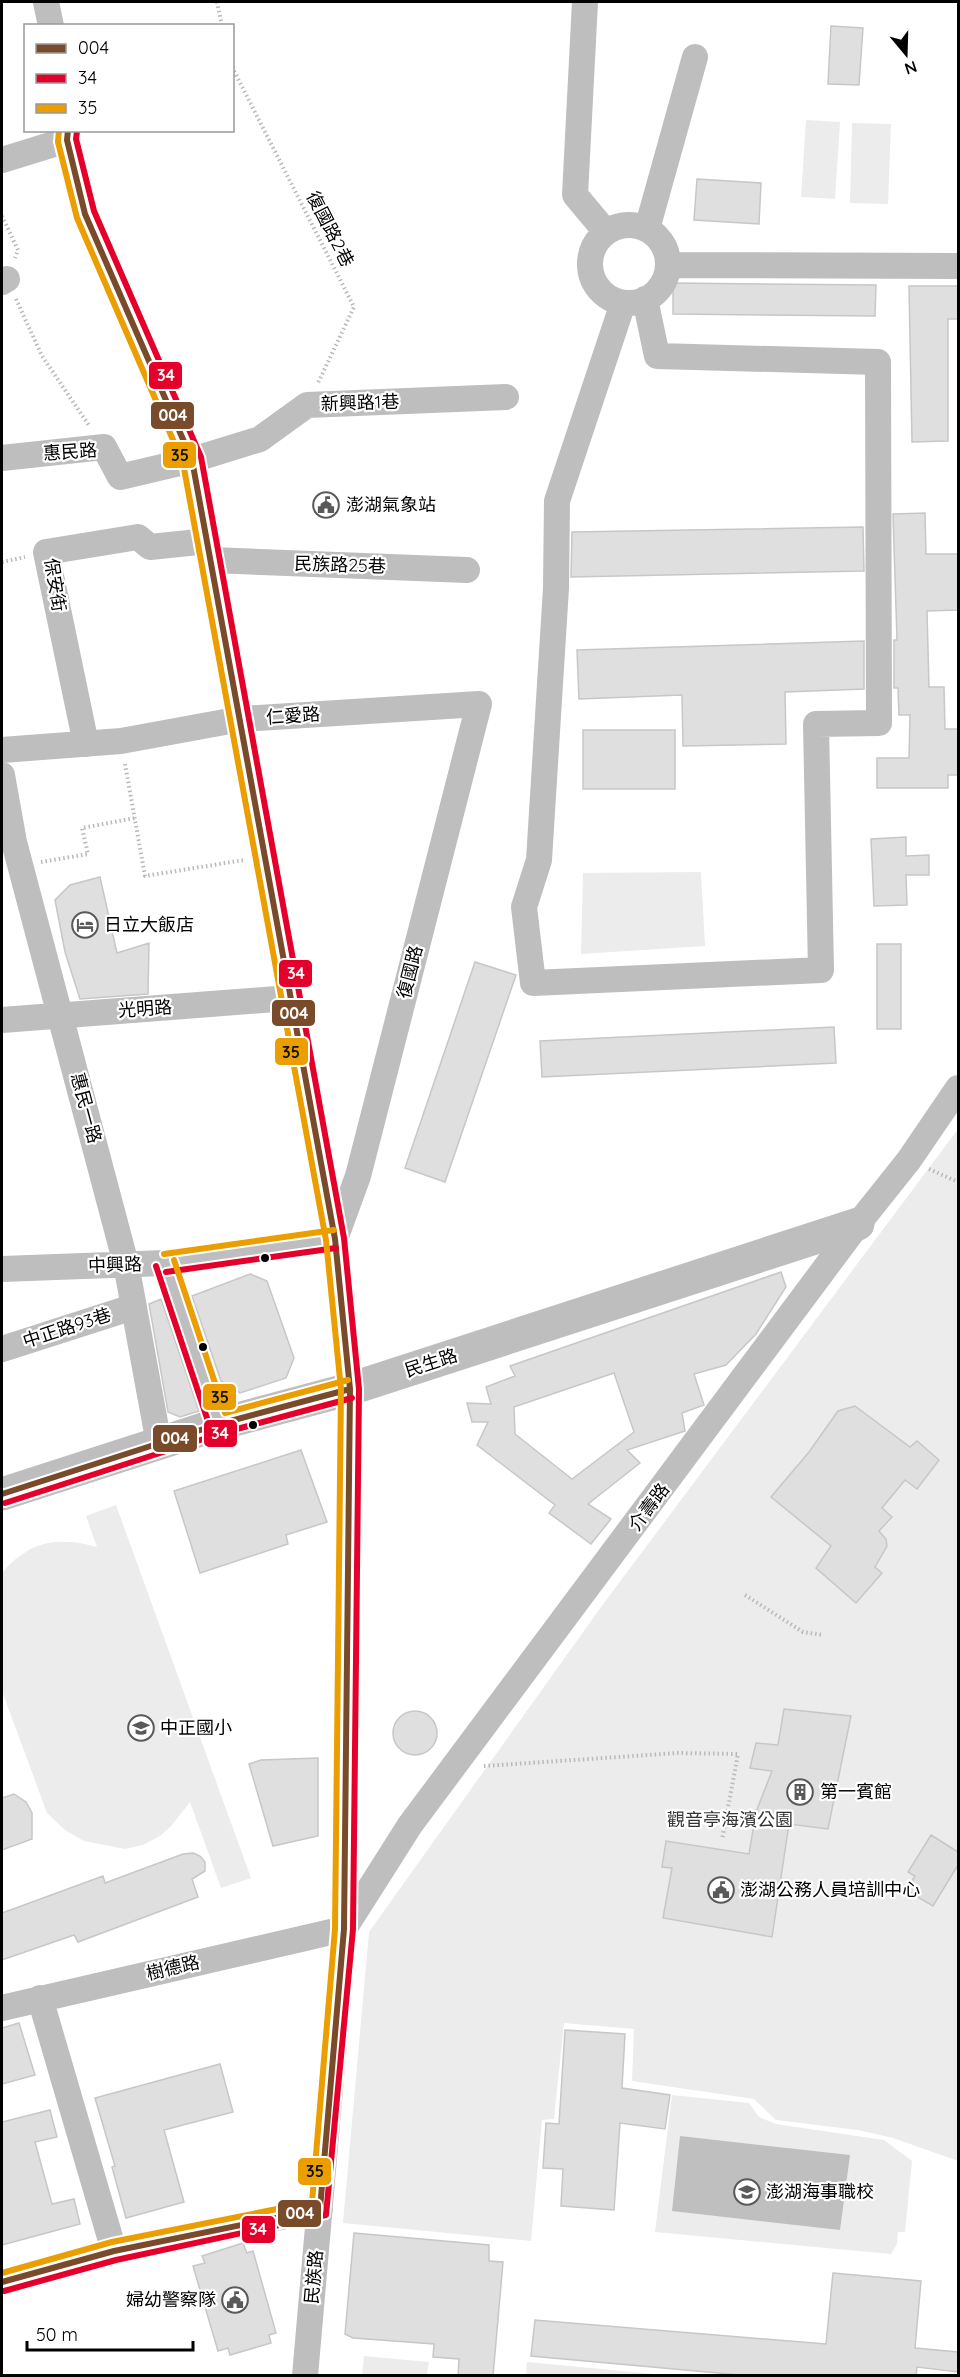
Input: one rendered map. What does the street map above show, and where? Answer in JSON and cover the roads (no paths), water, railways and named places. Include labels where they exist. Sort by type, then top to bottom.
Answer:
[{"type":"main road","name":"民生路","points":[[2,1494],[219,1424],[350,1389],[858,1224]]},
{"type":"street","points":[[46,2],[51,24]]},
{"type":"street","points":[[585,2],[574,195],[606,232]]},
{"type":"street","points":[[647,229],[695,57]]},
{"type":"street","points":[[2,160],[68,135]]},
{"type":"street","name":"民族路","points":[[68,135],[85,214],[192,460],[335,1239],[350,1389],[344,1929],[305,2376]]},
{"type":"street","points":[[634,301],[600,291],[593,280],[590,267],[597,242],[606,232],[626,225],[647,229],[663,244],[668,265],[662,285],[634,301],[557,501],[556,588],[539,860],[524,907],[533,983],[821,970],[816,724],[879,723],[878,362],[657,356],[634,301]]},
{"type":"street","points":[[668,265],[958,266]]},
{"type":"street","name":"新興路1巷","points":[[192,460],[260,439],[307,405],[506,397]]},
{"type":"street","name":"惠民路","points":[[2,458],[104,447],[120,477],[192,460]]},
{"type":"street","name":"保安街","points":[[86,744],[46,552],[138,537],[150,547],[210,550]]},
{"type":"street","name":"民族路25巷","points":[[210,550],[467,570]]},
{"type":"street","name":"仁愛路","points":[[2,750],[121,741],[241,719],[479,704]]},
{"type":"street","name":"復國路","points":[[335,1239],[358,1176],[479,704]]},
{"type":"street","name":"惠民一路","points":[[2,775],[21,866],[126,1264],[159,1444]]},
{"type":"street","name":"光明路","points":[[2,1020],[289,998]]},
{"type":"street","name":"介壽路","points":[[344,1929],[410,1826],[858,1224],[909,1160],[958,1088]]},
{"type":"street","name":"中興路","points":[[2,1269],[165,1263],[335,1239]]},
{"type":"street","points":[[165,1263],[219,1424]]},
{"type":"street","name":"中正路93巷","points":[[2,1349],[133,1307]]},
{"type":"street","name":"樹德路","points":[[2,2008],[344,1929]]},
{"type":"street","points":[[40,1998],[114,2251]]},
{"type":"street","points":[[2,2282],[114,2251],[321,2209]]},
{"type":"place","name":"澎湖氣象站","points":[[326,505]]},
{"type":"place","name":"日立大飯店","points":[[85,925]]},
{"type":"place","name":"中正國小","points":[[141,1728]]},
{"type":"place","name":"第一賓館","points":[[800,1792]]},
{"type":"place","name":"澎湖公務人員培訓中心","points":[[721,1890]]},
{"type":"place","name":"澎湖海事職校","points":[[747,2192]]},
{"type":"place","name":"婦幼警察隊","points":[[235,2300]]},
{"type":"park label","name":"觀音亭海濱公園","points":[[730,1820]]}]
